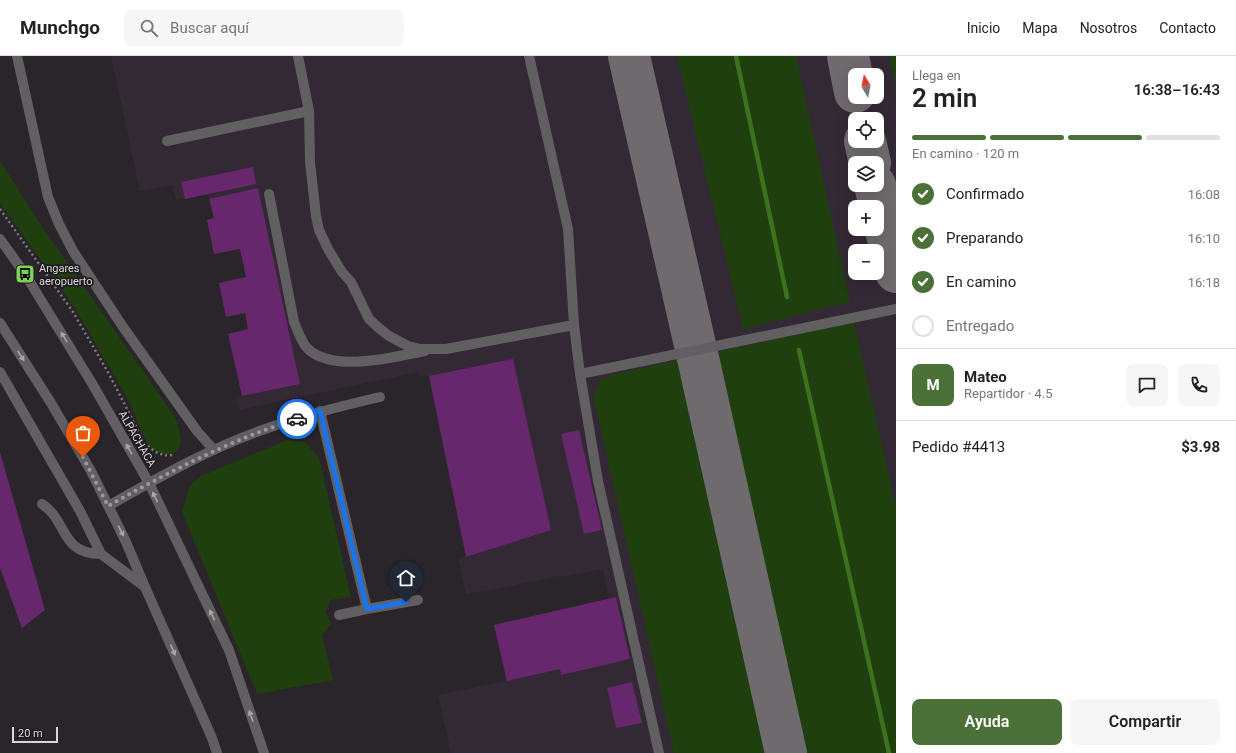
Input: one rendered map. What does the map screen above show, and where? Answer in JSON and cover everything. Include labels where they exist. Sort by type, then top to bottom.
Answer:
[{"type":"lane","points":[[17,56],[48,198],[59,224],[73,251],[123,327],[197,431],[214,450]]},
{"type":"lane","points":[[298,56],[309,111],[310,162],[319,230],[328,249],[342,272],[351,282],[369,318],[389,336],[408,346],[433,350]]},
{"type":"lane","points":[[529,56],[568,229],[574,324],[580,374],[598,481],[659,753]]},
{"type":"lane","points":[[167,141],[309,111]]},
{"type":"lane","points":[[269,194],[294,322],[300,338],[307,348],[315,355],[330,360],[360,362],[379,360],[446,349],[574,324]]},
{"type":"lane","name":"ALPACHACA","points":[[0,239],[24,274],[93,385],[149,483],[228,650],[264,753]]},
{"type":"lane","points":[[580,374],[896,309]]},
{"type":"lane","points":[[0,323],[51,403],[91,471],[126,542],[212,738],[217,753]]},
{"type":"lane","points":[[0,372],[80,511],[101,554],[145,586]]},
{"type":"lane","points":[[108,506],[214,450],[264,430],[320,411],[380,397]]},
{"type":"lane","points":[[320,411],[367,609]]},
{"type":"lane","points":[[42,504],[54,515],[71,543],[79,550],[91,554],[101,554]]},
{"type":"lane","points":[[339,615],[418,600]]},
{"type":"path","points":[[0,209],[73,312],[109,374],[145,444],[162,456],[171,456],[177,453]]},
{"type":"shaded area","points":[[111,56],[896,56],[896,753],[451,753],[438,695],[506,681],[494,625],[609,600],[603,569],[466,594],[458,558],[466,556],[429,376],[420,377],[418,372],[239,410],[236,397],[242,396],[228,334],[248,329],[245,313],[226,317],[219,283],[246,277],[240,249],[214,254],[207,220],[214,218],[208,194],[176,200],[172,185],[140,191]]},
{"type":"green space","points":[[677,56],[796,56],[850,302],[743,329]]},
{"type":"green space","points":[[889,56],[896,56],[896,86]]},
{"type":"green space","points":[[0,161],[43,228],[175,417],[181,443],[177,451],[171,454],[162,454],[153,450],[147,444],[128,399],[76,310],[0,203]]},
{"type":"green space","points":[[854,322],[896,507],[896,753],[674,753],[594,399],[596,389],[602,380],[614,374]]},
{"type":"green space","points":[[287,440],[305,442],[319,458],[351,597],[331,600],[325,612],[331,624],[322,635],[333,680],[257,694],[182,512],[189,487],[201,476]]},
{"type":"building","points":[[253,167],[256,184],[185,199],[181,182]]},
{"type":"building","points":[[258,188],[300,384],[242,396],[228,334],[248,329],[245,313],[226,317],[219,283],[246,277],[240,249],[214,254],[207,220],[214,218],[209,199]]},
{"type":"building","points":[[513,359],[551,530],[466,557],[429,376]]},
{"type":"building","points":[[579,430],[602,530],[584,534],[561,434]]},
{"type":"building","points":[[0,452],[45,610],[22,628],[0,568]]},
{"type":"building","points":[[616,597],[630,659],[561,675],[560,669],[507,681],[494,625]]},
{"type":"building","points":[[632,682],[642,723],[616,728],[607,688]]},
{"type":"waterway","points":[[736,56],[787,297]]},
{"type":"waterway","points":[[799,350],[889,753]]},
{"type":"taxiway","points":[[629,56],[786,753]]},
{"type":"taxiway","points":[[848,56],[850,68]]},
{"type":"taxiway","points":[[867,148],[868,156]]},
{"type":"taxiway","points":[[877,192],[896,272]]},
{"type":"way so far","points":[[83,457],[108,506],[214,450],[264,430],[297,419]]},
{"type":"place","name":"Angares aeropuerto","points":[[25,274]]},
{"type":"route","points":[[297,419],[320,411],[367,609],[406,602]]}]
